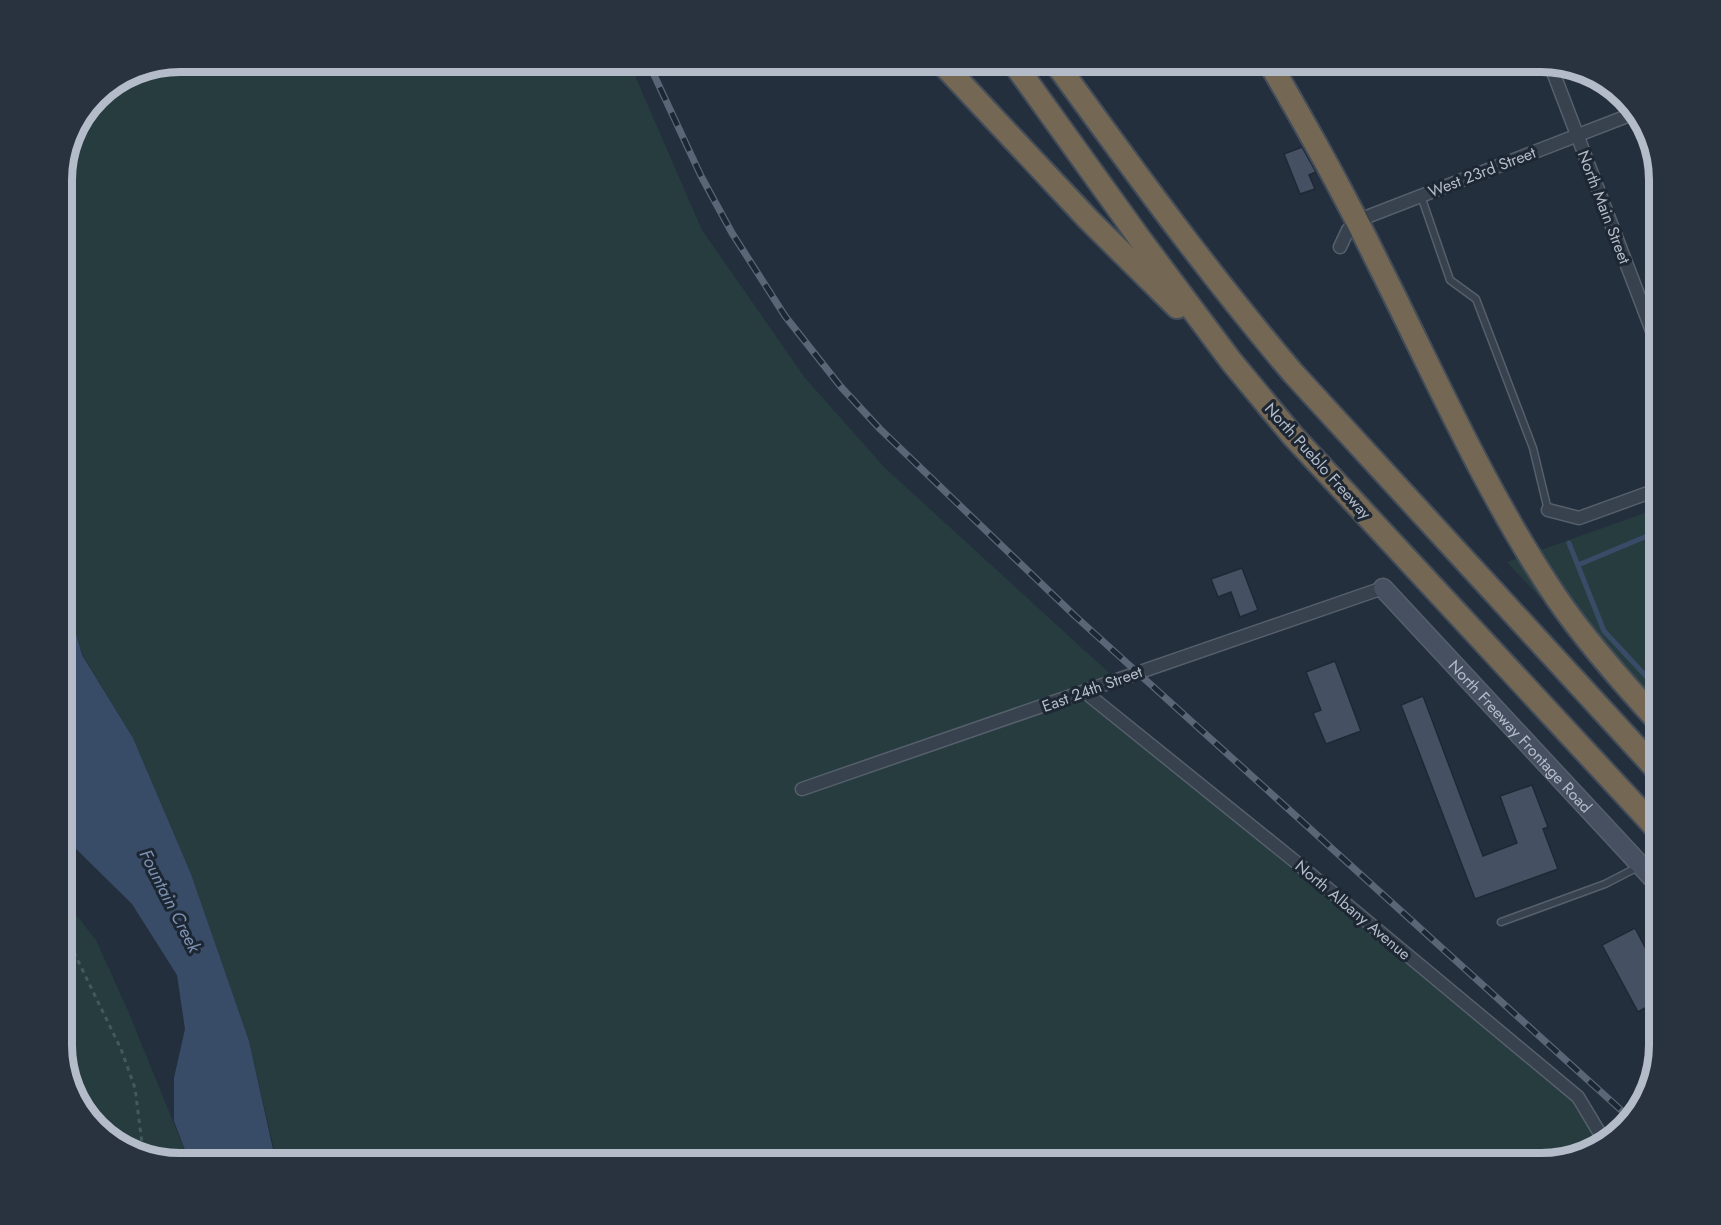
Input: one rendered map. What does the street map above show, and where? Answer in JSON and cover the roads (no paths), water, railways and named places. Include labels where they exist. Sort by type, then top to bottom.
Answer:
[{"type":"highway","points":[[950,72],[1088,219],[1231,361]]},
{"type":"highway","name":"North Pueblo Freeway","points":[[1019,72],[1231,361],[1293,436],[1649,820]]},
{"type":"highway","points":[[1062,72],[1244,316],[1374,464],[1649,760]]},
{"type":"highway","points":[[1275,72],[1358,222],[1485,477],[1525,547],[1556,597],[1581,631],[1649,710]]},
{"type":"street","name":"North Main Street","points":[[1553,73],[1649,323]]},
{"type":"street","name":"West 23rd Street","points":[[1340,247],[1348,230],[1364,218],[1628,116]]},
{"type":"street","points":[[1548,510],[1579,518],[1649,493]]},
{"type":"street","name":"East 24th Street","points":[[802,789],[1383,588]]},
{"type":"street","name":"North Freeway Frontage Road","points":[[1383,588],[1649,874]]},
{"type":"street","name":"North Albany Avenue","points":[[1085,692],[1297,863],[1578,1097],[1601,1135]]},
{"type":"lane","points":[[1421,196],[1450,280],[1476,299],[1533,448],[1548,510]]},
{"type":"lane","points":[[1501,922],[1605,884],[1641,865]]},
{"type":"water","name":"Fountain Creek","points":[[72,619],[82,655],[133,738],[191,874],[249,1041],[274,1153],[186,1153],[174,1121],[174,1078],[185,1029],[177,975],[132,904],[72,845]]},
{"type":"waterway","points":[[1578,565],[1649,535]]},
{"type":"waterway","points":[[1569,543],[1604,631],[1649,679]]},
{"type":"railway","points":[[653,72],[701,176],[732,233],[785,316],[841,387],[880,429],[1075,616],[1624,1113]]}]
